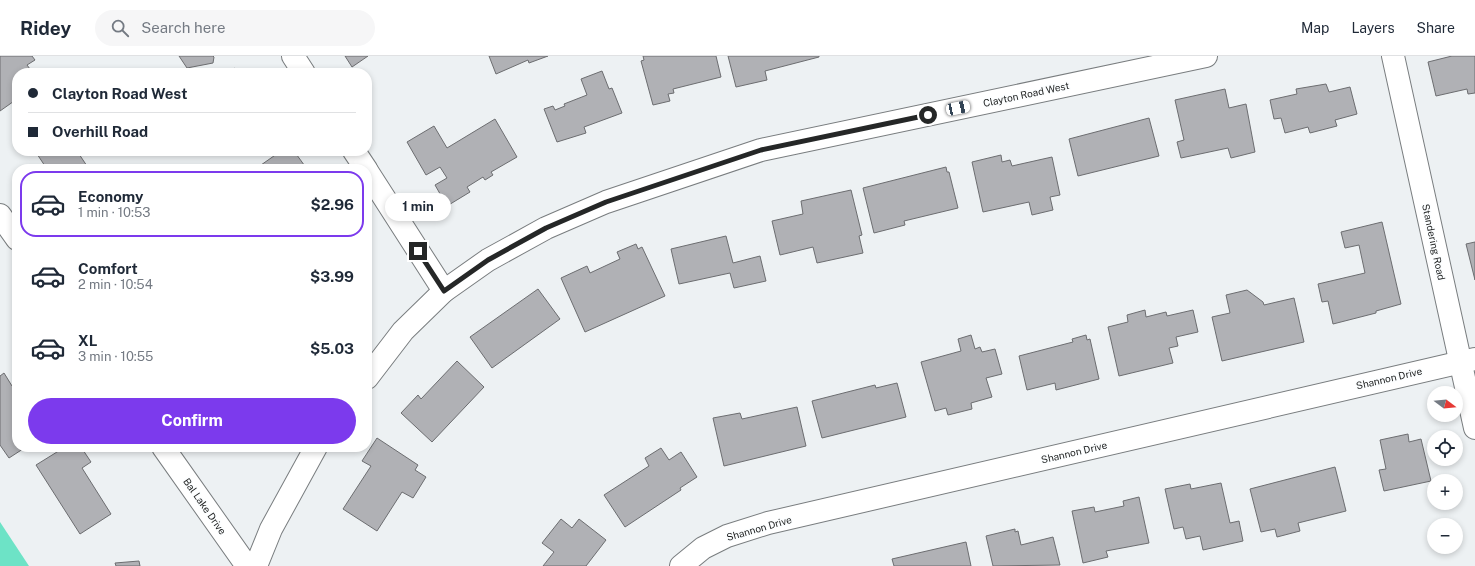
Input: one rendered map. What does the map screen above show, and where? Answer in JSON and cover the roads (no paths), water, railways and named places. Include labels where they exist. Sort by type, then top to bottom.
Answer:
[{"type":"street","points":[[293,56],[301,68]]},
{"type":"street","name":"Clayton Road West","points":[[372,371],[403,331],[444,291],[494,257],[546,228],[592,208],[761,150],[1206,56]]},
{"type":"street","name":"Standering Road","points":[[1393,56],[1467,360],[1475,428]]},
{"type":"street","points":[[372,179],[444,291]]},
{"type":"street","points":[[0,215],[12,232]]},
{"type":"street","name":"Shannon Drive","points":[[681,566],[703,548],[727,536],[768,523],[1467,360]]},
{"type":"street","name":"Bal Lake Drive","points":[[166,452],[246,566]]},
{"type":"street","points":[[256,566],[271,529],[313,452]]}]
